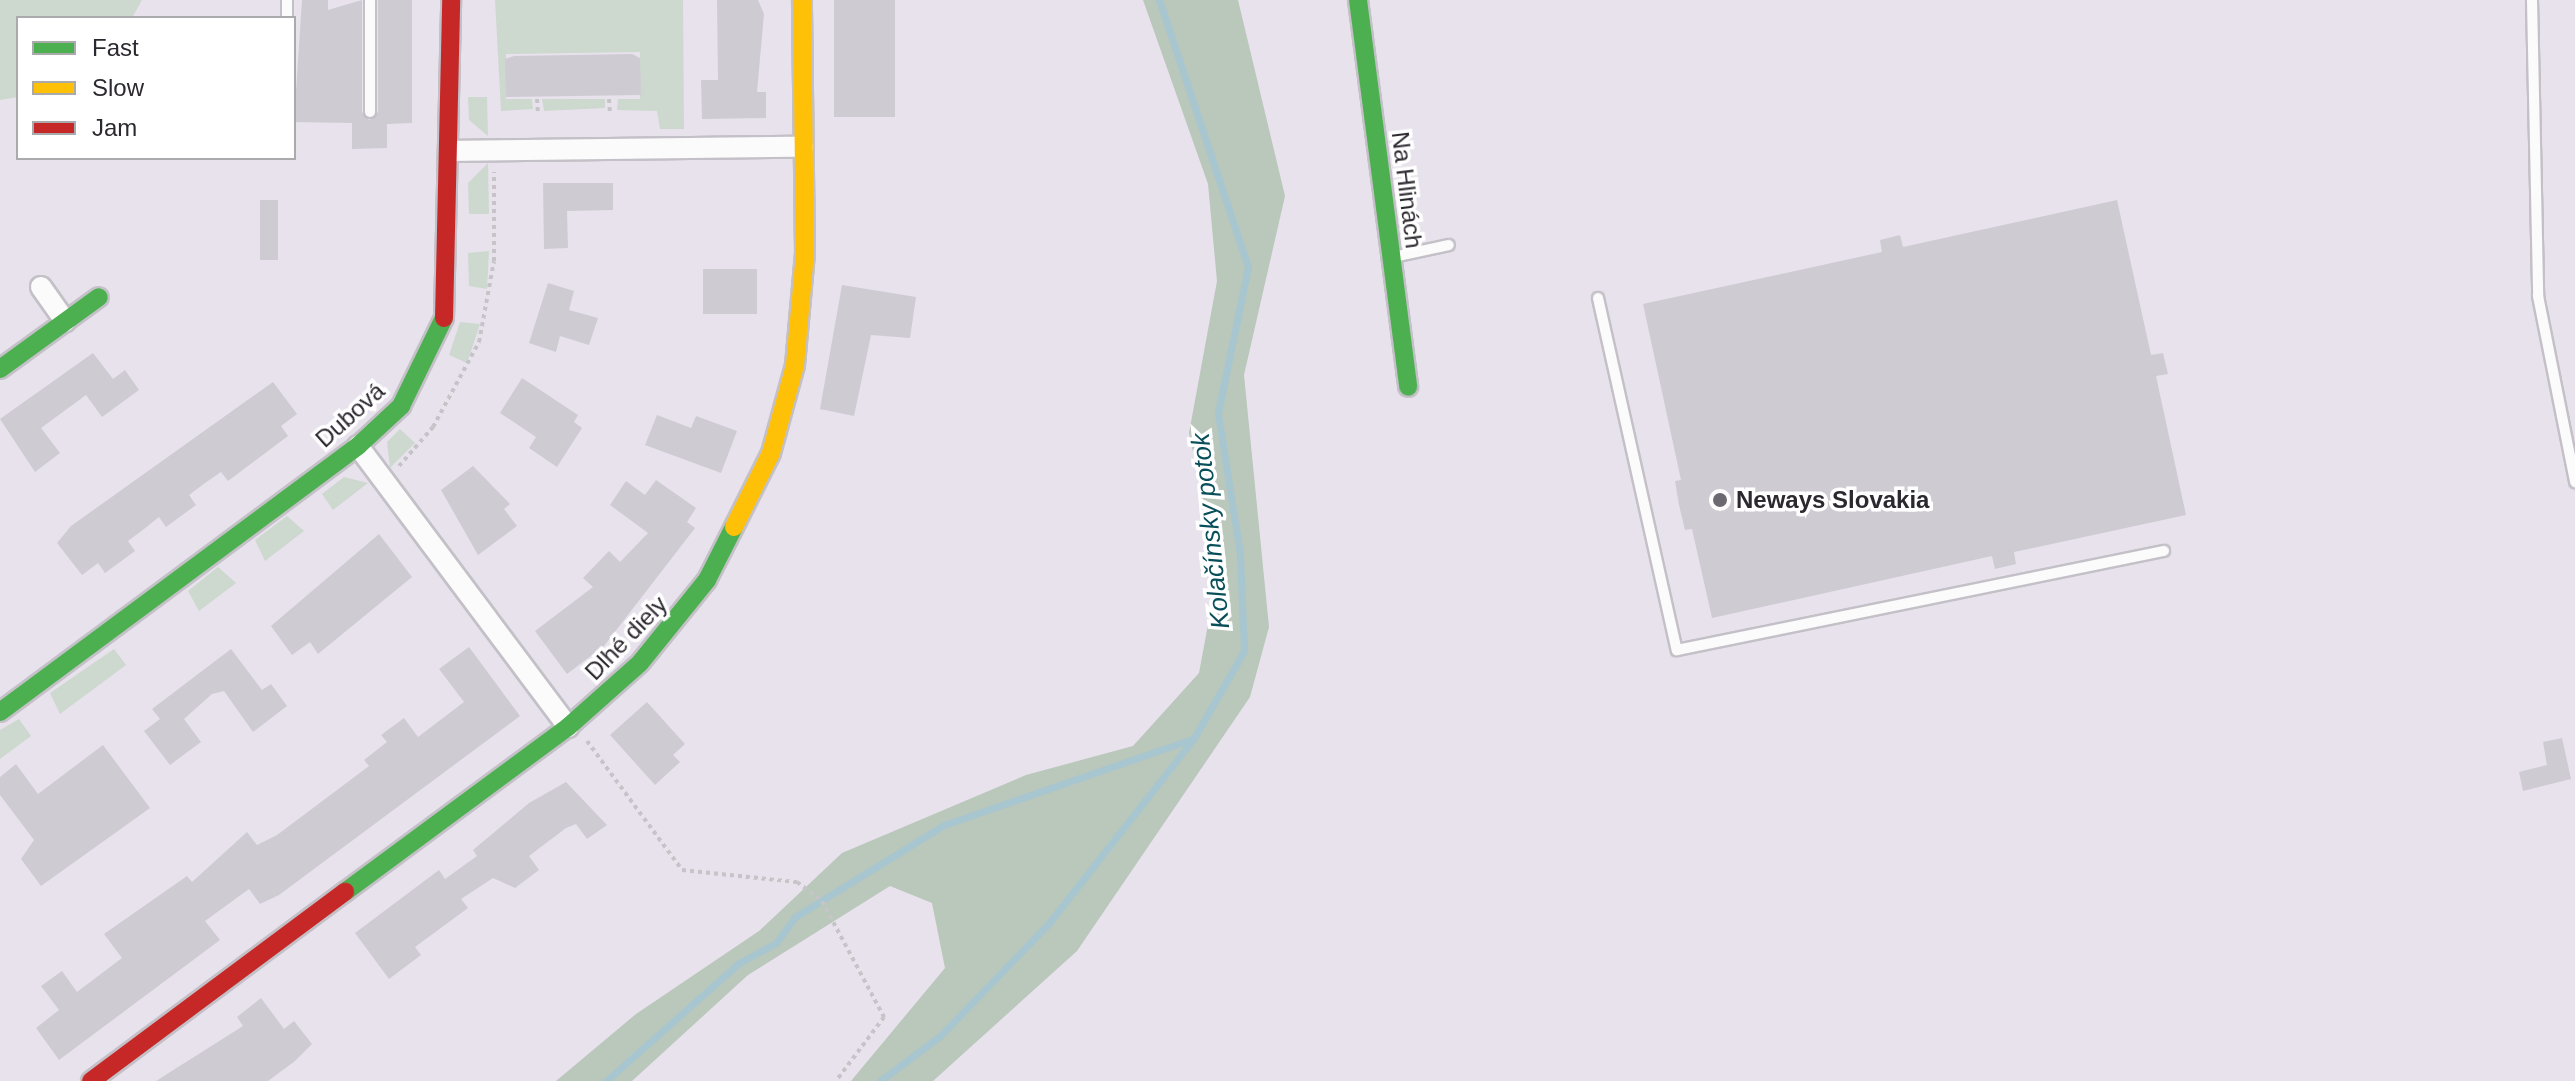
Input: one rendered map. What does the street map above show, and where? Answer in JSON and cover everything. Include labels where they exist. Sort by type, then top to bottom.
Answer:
[{"type":"street","name":"Dubová","points":[[0,712],[358,446],[401,406],[433,352],[449,300],[453,151],[451,0]]},
{"type":"street","name":"Dlhé diely","points":[[91,1081],[570,725],[688,608],[729,545],[771,453],[800,329],[802,0]]},
{"type":"street","name":"Na Hlinách","points":[[1358,0],[1408,387]]},
{"type":"street","points":[[453,151],[803,147]]},
{"type":"street","points":[[41,287],[65,321]]},
{"type":"street","points":[[0,369],[99,297]]},
{"type":"street","points":[[358,446],[570,725]]},
{"type":"lane","points":[[370,0],[370,112]]},
{"type":"lane","points":[[2532,0],[2538,296],[2575,482]]},
{"type":"lane","points":[[1392,257],[1449,245]]},
{"type":"lane","points":[[1598,298],[1677,650],[2164,551]]},
{"type":"path","points":[[537,99],[538,115]]},
{"type":"path","points":[[609,99],[610,114]]},
{"type":"path","points":[[570,725],[682,870],[797,882],[822,901],[884,1017],[836,1081]]},
{"type":"shaded area","points":[[0,0],[142,0],[133,16],[16,16],[16,97],[0,100]]},
{"type":"shaded area","points":[[495,0],[683,0],[684,129],[660,129],[657,111],[617,110],[618,99],[640,99],[640,52],[506,54],[506,99],[532,99],[533,109],[501,111]]},
{"type":"shaded area","points":[[468,97],[487,97],[488,136],[469,120]]},
{"type":"shaded area","points":[[542,99],[605,99],[605,108],[544,111]]},
{"type":"shaded area","points":[[488,163],[489,214],[469,214],[468,183]]},
{"type":"shaded area","points":[[489,251],[487,289],[469,286],[468,253]]},
{"type":"shaded area","points":[[460,322],[480,324],[467,363],[449,355]]},
{"type":"shaded area","points":[[400,429],[415,443],[390,468],[387,442]]},
{"type":"shaded area","points":[[344,477],[368,483],[333,510],[322,494]]},
{"type":"shaded area","points":[[287,516],[304,531],[265,561],[255,540]]},
{"type":"shaded area","points":[[218,567],[236,583],[199,611],[188,591]]},
{"type":"shaded area","points":[[114,649],[126,665],[60,714],[50,693]]},
{"type":"shaded area","points":[[19,719],[31,736],[0,759],[0,730]]},
{"type":"green space","points":[[1143,0],[1238,0],[1285,196],[1244,375],[1269,627],[1250,697],[1077,951],[933,1081],[851,1081],[945,968],[932,903],[890,886],[748,975],[632,1081],[556,1081],[636,1014],[759,931],[842,853],[1026,775],[1133,746],[1199,673],[1218,571],[1189,433],[1217,281],[1208,184]]},
{"type":"building","points":[[302,0],[328,0],[328,10],[362,0],[362,112],[369,120],[378,112],[378,0],[412,0],[412,123],[387,124],[387,148],[352,149],[352,123],[296,122]]},
{"type":"building","points":[[717,0],[758,0],[764,14],[757,92],[766,92],[766,118],[702,119],[701,80],[718,80]]},
{"type":"building","points":[[834,0],[895,0],[895,117],[834,117]]},
{"type":"building","points":[[632,54],[640,58],[641,95],[506,97],[505,59],[514,56]]},
{"type":"building","points":[[543,183],[613,183],[613,210],[567,211],[568,248],[544,249]]},
{"type":"building","points":[[260,200],[278,200],[278,260],[260,260]]},
{"type":"building","points":[[2117,200],[2151,355],[2163,353],[2168,374],[2156,376],[2186,515],[2014,552],[2016,564],[1995,569],[1992,556],[1712,618],[1692,529],[1685,530],[1679,505],[1675,481],[1681,480],[1643,304],[1882,252],[1880,240],[1900,235],[1903,247]]},
{"type":"building","points":[[703,269],[757,269],[757,314],[703,314]]},
{"type":"building","points":[[548,283],[574,291],[569,310],[598,318],[589,345],[560,336],[556,352],[529,343]]},
{"type":"building","points":[[842,285],[916,297],[910,338],[871,335],[854,416],[820,409]]},
{"type":"building","points":[[93,353],[113,379],[125,370],[139,390],[102,417],[86,395],[41,428],[60,453],[35,472],[0,419]]},
{"type":"building","points":[[522,378],[578,415],[574,422],[582,428],[557,467],[529,448],[536,437],[500,413]]},
{"type":"building","points":[[273,382],[297,414],[281,426],[288,436],[228,481],[221,472],[205,483],[189,495],[196,505],[166,527],[159,517],[128,541],[135,551],[105,573],[98,563],[82,575],[57,543],[71,526]]},
{"type":"building","points":[[657,415],[691,428],[696,416],[737,431],[721,473],[645,445]]},
{"type":"building","points":[[473,466],[510,504],[504,509],[517,526],[478,555],[441,490]]},
{"type":"building","points":[[656,480],[696,508],[687,522],[695,528],[604,646],[567,674],[535,631],[593,587],[583,578],[609,551],[620,562],[648,533],[610,505],[626,481],[645,495]]},
{"type":"building","points":[[379,534],[412,577],[318,654],[310,642],[292,655],[271,626]]},
{"type":"building","points":[[469,647],[520,716],[279,895],[260,904],[249,889],[205,921],[220,940],[59,1060],[36,1028],[59,1010],[41,986],[62,971],[77,992],[122,958],[104,934],[187,876],[192,882],[247,832],[257,845],[277,835],[369,766],[364,760],[387,742],[381,735],[404,718],[418,737],[464,702],[439,669]]},
{"type":"building","points":[[231,649],[262,690],[271,684],[287,706],[253,732],[224,691],[212,694],[184,719],[201,742],[170,765],[144,731],[160,719],[152,709]]},
{"type":"building","points":[[647,702],[685,744],[673,755],[680,762],[655,785],[610,735]]},
{"type":"building","points":[[2562,738],[2571,779],[2523,791],[2519,772],[2547,765],[2543,742]]},
{"type":"building","points":[[103,745],[150,808],[41,886],[21,859],[34,840],[0,795],[0,777],[16,764],[38,794]]},
{"type":"building","points":[[566,782],[607,825],[587,839],[576,824],[566,828],[529,856],[539,870],[515,888],[493,878],[461,899],[468,908],[415,947],[421,955],[389,979],[355,933],[439,870],[445,879],[477,856],[473,850],[529,803]]},
{"type":"building","points":[[261,998],[284,1029],[294,1021],[312,1044],[295,1061],[268,1081],[156,1081],[243,1026],[237,1017]]},
{"type":"waterway","name":"Kolačínsky potok","points":[[880,1081],[940,1036],[1049,923],[1194,738],[1244,651],[1240,554],[1218,413],[1248,267],[1159,0]]},
{"type":"waterway","points":[[606,1081],[739,963],[776,943],[795,917],[944,825],[1192,739]]},
{"type":"traffic: fast","points":[[1358,0],[1408,387]]},
{"type":"traffic: fast","points":[[0,369],[99,297]]},
{"type":"traffic: fast","points":[[0,712],[358,446],[401,406],[444,318]]},
{"type":"traffic: fast","points":[[345,892],[568,727],[640,663],[707,580],[734,527]]},
{"type":"traffic: slow","points":[[734,527],[771,453],[795,365],[805,253],[802,0]]},
{"type":"traffic: jam","points":[[444,318],[451,0]]},
{"type":"traffic: jam","points":[[91,1081],[345,892]]},
{"type":"place","name":"Neways Slovakia","points":[[1720,500]]}]
